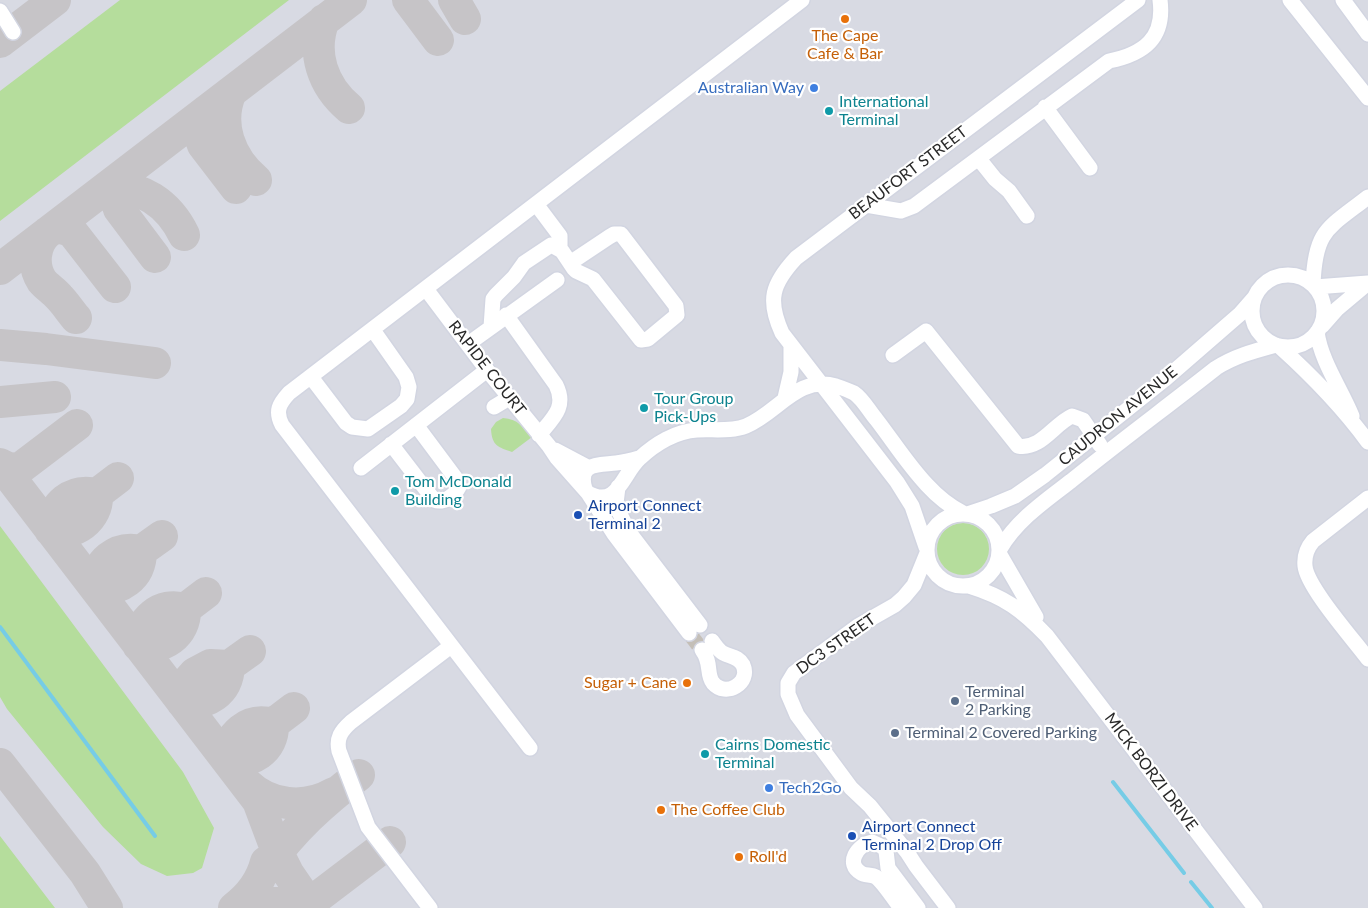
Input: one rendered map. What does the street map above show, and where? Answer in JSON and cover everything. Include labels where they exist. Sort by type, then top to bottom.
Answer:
[{"type":"street","points":[[530,748],[282,425],[278,418],[279,404],[289,393],[802,0]]},
{"type":"street","name":"BEAUFORT STREET","points":[[821,384],[782,333],[775,316],[773,301],[775,287],[780,276],[796,258],[1138,0]]},
{"type":"street","points":[[866,205],[901,211],[914,206],[1109,61],[1133,54],[1156,37],[1159,24],[1160,0]]},
{"type":"street","points":[[1290,0],[1368,98]]},
{"type":"street","points":[[1342,0],[1368,34]]},
{"type":"street","points":[[0,11],[14,32]]},
{"type":"street","points":[[1045,107],[1090,168]]},
{"type":"street","points":[[979,159],[995,179],[1009,191],[1026,216]]},
{"type":"street","points":[[1314,286],[1316,249],[1322,236],[1330,226],[1368,197]]},
{"type":"street","points":[[536,204],[561,239],[560,250]]},
{"type":"street","points":[[491,327],[495,297],[514,277],[521,266],[551,246],[560,250],[576,271],[587,274],[593,279],[641,340],[648,339],[677,315],[676,306],[620,234],[614,234],[570,263]]},
{"type":"street","points":[[1355,425],[1318,340],[1319,330],[1324,317],[1324,305],[1320,294],[1314,286],[1304,278],[1293,275],[1281,276],[1270,280],[1260,288],[1254,298],[1252,310],[1253,322],[1259,333],[1268,342],[1278,346],[1292,347],[1304,344],[1313,337],[1319,330],[1337,309],[1368,283]]},
{"type":"street","points":[[468,344],[557,280]]},
{"type":"street","points":[[1314,286],[1368,283]]},
{"type":"street","name":"RAPIDE COURT","points":[[426,289],[508,398],[586,491],[614,534],[694,629],[629,532],[616,503],[618,487]]},
{"type":"street","name":"CAUDRON AVENUE","points":[[965,513],[991,506],[1015,496],[1095,437],[1172,374],[1240,314],[1254,298]]},
{"type":"street","points":[[506,315],[560,392],[560,406],[544,440]]},
{"type":"street","points":[[311,377],[346,423],[352,427],[362,430],[371,428],[401,406],[408,394],[408,381],[373,330]]},
{"type":"street","points":[[893,354],[926,331],[1018,446],[1033,445],[1072,416],[1083,420],[1105,453]]},
{"type":"street","points":[[785,398],[791,372],[791,346]]},
{"type":"street","points":[[1278,346],[1307,372],[1368,442]]},
{"type":"street","name":"CAUDRON AVENUE","points":[[1000,551],[1008,536],[1022,520],[1105,453],[1230,360],[1278,346]]},
{"type":"street","points":[[360,468],[486,370]]},
{"type":"street","points":[[640,458],[620,463],[600,463],[589,468],[583,482],[586,491],[599,498],[605,498],[615,493],[640,458],[663,441],[685,431],[726,430],[746,426],[799,389],[821,384],[834,385],[855,394],[940,499],[965,513],[976,516],[990,525],[995,532],[1000,551],[996,565],[990,574],[980,582],[969,586],[949,584],[941,579],[929,563],[912,506],[897,482],[821,384]]},
{"type":"street","points":[[494,407],[508,398]]},
{"type":"street","points":[[390,444],[434,500],[438,502],[444,501],[457,491],[459,487],[457,480],[416,425]]},
{"type":"street","name":"RAPIDE COURT","points":[[544,440],[589,468]]},
{"type":"street","points":[[1368,498],[1313,541],[1308,548],[1304,564],[1314,588],[1368,659]]},
{"type":"street","points":[[926,550],[934,527],[952,515],[965,513]]},
{"type":"street","name":"DC3 STREET","points":[[926,550],[914,585],[904,597],[858,626],[794,673],[788,683],[788,694],[797,715],[851,788],[870,806],[948,908]]},
{"type":"street","name":"MICK BORZI DRIVE","points":[[1000,551],[1047,636]]},
{"type":"street","name":"MICK BORZI DRIVE","points":[[969,586],[993,594],[1016,607],[1047,636],[1255,908]]},
{"type":"street","points":[[430,908],[368,827],[339,751],[338,738],[344,728],[351,722],[452,646]]},
{"type":"street","points":[[901,908],[876,877],[862,874],[858,870],[854,860],[860,846],[872,842],[883,847],[886,851],[888,868],[918,908]]},
{"type":"shaded area","points":[[0,0],[1368,0],[1368,908],[0,908]]},
{"type":"green space","points":[[120,0],[289,0],[0,221],[0,91]]},
{"type":"green space","points":[[503,418],[516,422],[532,437],[512,452],[499,447],[493,439],[491,429],[496,422]]},
{"type":"green space","points":[[958,523],[968,523],[982,530],[989,544],[989,554],[982,568],[968,575],[958,575],[948,571],[941,564],[937,554],[937,544],[941,534],[948,527]]},
{"type":"green space","points":[[0,526],[183,772],[214,828],[202,868],[193,873],[167,876],[141,864],[103,827],[7,709],[0,697]]},
{"type":"green space","points":[[0,836],[55,908],[0,908]]},
{"type":"waterway","points":[[0,627],[155,836]]},
{"type":"waterway","points":[[1113,782],[1184,873]]},
{"type":"waterway","points":[[1191,882],[1212,908]]},
{"type":"taxiway","points":[[0,42],[55,0]]},
{"type":"taxiway","points":[[0,269],[351,0]]},
{"type":"taxiway","points":[[408,0],[438,40]]},
{"type":"taxiway","points":[[454,0],[465,19]]},
{"type":"taxiway","points":[[324,20],[320,32],[319,45],[319,57],[322,68],[332,90],[349,108]]},
{"type":"taxiway","points":[[231,92],[225,116],[228,140],[239,161],[256,180]]},
{"type":"taxiway","points":[[206,111],[200,128],[203,145],[236,188]]},
{"type":"taxiway","points":[[123,175],[116,191],[119,209],[155,257]]},
{"type":"taxiway","points":[[106,188],[131,189],[152,198],[170,214],[184,235]]},
{"type":"taxiway","points":[[76,318],[61,299],[42,281],[37,269],[37,249],[48,232],[61,228],[73,233],[115,287]]},
{"type":"taxiway","points":[[0,345],[155,363]]},
{"type":"taxiway","points":[[0,402],[55,397]]},
{"type":"taxiway","points":[[0,464],[8,468],[19,469],[77,425]]},
{"type":"taxiway","points":[[0,464],[258,801],[276,849],[288,873],[312,908]]},
{"type":"taxiway","points":[[97,494],[97,503],[94,511],[83,524],[76,529],[68,531],[50,530],[55,513],[65,500],[79,493],[97,494],[118,478]]},
{"type":"taxiway","points":[[141,551],[137,569],[127,581],[113,588],[95,588],[99,570],[109,558],[123,551],[141,551],[162,536]]},
{"type":"taxiway","points":[[185,609],[182,626],[171,639],[156,646],[138,645],[143,628],[153,615],[167,608],[185,609],[206,593]]},
{"type":"taxiway","points":[[229,666],[225,684],[214,696],[200,702],[182,702],[187,682],[195,673],[210,665],[229,666],[250,651]]},
{"type":"taxiway","points":[[273,724],[270,742],[259,754],[244,760],[227,760],[231,742],[241,730],[255,723],[273,724],[294,708]]},
{"type":"taxiway","points":[[0,764],[85,873],[107,908]]},
{"type":"taxiway","points":[[267,867],[309,817],[359,775]]},
{"type":"taxiway","points":[[246,783],[266,797],[288,803],[311,802],[334,793]]},
{"type":"taxiway","points":[[267,903],[298,903],[319,896],[390,842]]},
{"type":"taxiway","points":[[234,908],[254,888],[266,862]]},
{"type":"tunnel","points":[[689,633],[702,650]]},
{"type":"place","name":"The Cape Cafe & Bar","points":[[845,19]]},
{"type":"place","name":"Australian Way","points":[[814,88]]},
{"type":"place","name":"International Terminal","points":[[829,111]]},
{"type":"place","name":"Tour Group Pick-Ups","points":[[644,408]]},
{"type":"place","name":"Tom McDonald Building","points":[[395,491]]},
{"type":"place","name":"Airport Connect Terminal 2","points":[[578,515]]},
{"type":"place","name":"Sugar + Cane","points":[[687,683]]},
{"type":"place","name":"Terminal 2 Parking","points":[[955,701]]},
{"type":"place","name":"Terminal 2 Covered Parking","points":[[895,733]]},
{"type":"place","name":"Cairns Domestic Terminal","points":[[705,754]]},
{"type":"place","name":"Tech2Go","points":[[769,788]]},
{"type":"place","name":"The Coffee Club","points":[[661,810]]},
{"type":"place","name":"Airport Connect Terminal 2 Drop Off","points":[[852,836]]},
{"type":"place","name":"Roll'd","points":[[739,857]]}]
